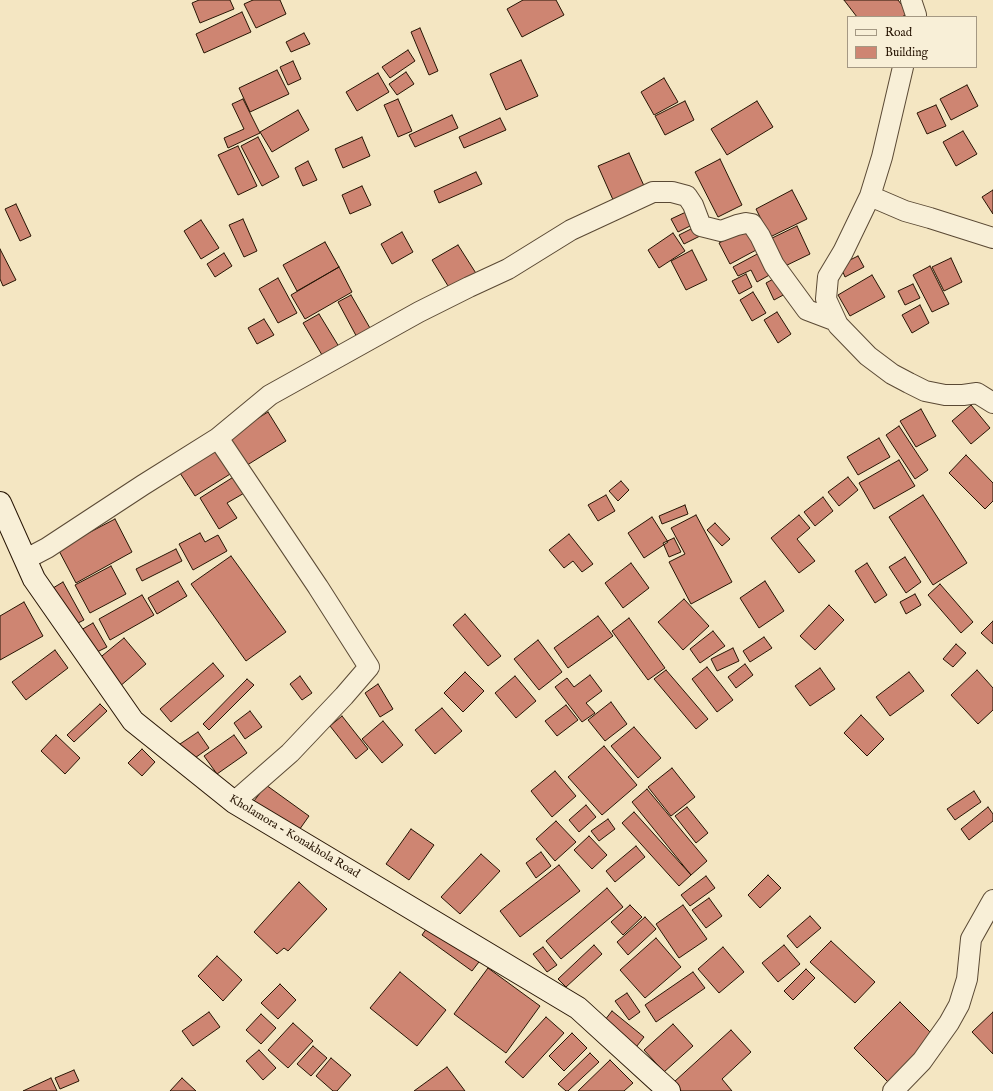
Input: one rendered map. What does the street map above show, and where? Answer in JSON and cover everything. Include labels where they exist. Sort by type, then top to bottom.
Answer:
[{"type":"main road","name":"Kholamora - Konakhola Road","points":[[0,503],[34,579],[133,721],[234,802],[578,1008],[669,1091]]},
{"type":"street","points":[[910,0],[916,16]]},
{"type":"street","points":[[903,68],[882,157],[870,196],[843,252],[828,277],[826,299],[838,325],[868,356],[892,374],[925,391],[945,395],[977,394],[993,403]]},
{"type":"street","points":[[26,559],[47,548],[218,438],[270,395],[419,312],[508,269],[572,230],[653,192],[672,192],[687,196],[693,205],[701,226],[721,231],[737,225],[746,223],[752,224],[760,236],[774,265],[806,310],[836,320]]},
{"type":"street","points":[[870,196],[905,211],[993,238]]},
{"type":"street","points":[[218,438],[318,587],[368,667],[344,696],[290,753],[234,802]]},
{"type":"street","points":[[893,1091],[922,1061],[949,1023],[959,1005],[967,979],[971,939],[993,900]]},
{"type":"building","points":[[199,0],[230,0],[234,9],[200,23],[192,3]]},
{"type":"building","points":[[253,0],[280,0],[286,14],[256,28],[244,4]]},
{"type":"building","points":[[523,0],[556,0],[564,15],[522,37],[507,9]]},
{"type":"building","points":[[844,0],[898,0],[908,13],[904,16],[856,16]]},
{"type":"building","points":[[242,12],[251,32],[204,53],[196,34]]},
{"type":"building","points":[[420,28],[438,71],[429,75],[411,32]]},
{"type":"building","points":[[304,33],[310,44],[291,52],[286,42]]},
{"type":"building","points":[[408,50],[415,61],[390,78],[382,67]]},
{"type":"building","points":[[521,60],[538,96],[506,110],[490,74]]},
{"type":"building","points":[[293,61],[301,79],[288,85],[280,67]]},
{"type":"building","points":[[277,70],[289,94],[250,112],[239,88]]},
{"type":"building","points":[[406,72],[414,84],[397,95],[389,84]]},
{"type":"building","points":[[378,73],[389,92],[357,111],[346,92]]},
{"type":"building","points":[[664,78],[678,102],[654,115],[641,92]]},
{"type":"building","points":[[967,85],[978,106],[951,120],[940,99]]},
{"type":"building","points":[[243,99],[260,133],[228,148],[224,138],[244,129],[232,104]]},
{"type":"building","points":[[398,99],[412,131],[398,137],[384,105]]},
{"type":"building","points":[[685,101],[694,120],[665,135],[655,116]]},
{"type":"building","points":[[757,101],[773,127],[727,155],[711,129]]},
{"type":"building","points":[[936,105],[946,126],[927,134],[917,113]]},
{"type":"building","points":[[298,110],[309,130],[272,152],[260,132]]},
{"type":"building","points":[[452,115],[458,128],[415,147],[409,135]]},
{"type":"building","points":[[500,118],[506,130],[464,148],[459,137]]},
{"type":"building","points":[[963,131],[977,154],[956,166],[943,142]]},
{"type":"building","points":[[258,137],[279,177],[262,186],[241,146]]},
{"type":"building","points":[[362,137],[370,156],[343,168],[335,149]]},
{"type":"building","points":[[238,146],[257,186],[238,195],[218,155]]},
{"type":"building","points":[[629,153],[645,188],[614,202],[598,166]]},
{"type":"building","points":[[720,159],[742,205],[718,217],[695,172]]},
{"type":"building","points":[[308,161],[317,180],[303,186],[295,168]]},
{"type":"building","points":[[476,172],[482,184],[439,203],[434,191]]},
{"type":"building","points":[[362,186],[371,205],[350,214],[342,195]]},
{"type":"building","points":[[792,190],[807,219],[770,237],[756,209]]},
{"type":"building","points":[[993,190],[993,214],[982,197]]},
{"type":"building","points":[[16,204],[31,236],[20,241],[5,209]]},
{"type":"building","points":[[686,212],[692,225],[678,232],[671,219]]},
{"type":"building","points":[[243,219],[257,251],[244,257],[229,225]]},
{"type":"building","points":[[201,220],[219,248],[201,259],[184,231]]},
{"type":"building","points":[[797,226],[810,254],[781,268],[768,240]]},
{"type":"building","points":[[695,227],[700,236],[684,244],[679,235]]},
{"type":"building","points":[[747,229],[758,249],[730,264],[719,243]]},
{"type":"building","points":[[402,232],[413,252],[392,264],[381,244]]},
{"type":"building","points":[[673,233],[685,251],[659,268],[648,250]]},
{"type":"building","points":[[325,242],[339,267],[297,291],[283,265]]},
{"type":"building","points":[[458,245],[479,278],[453,294],[432,260]]},
{"type":"building","points":[[0,249],[16,280],[3,286],[0,279]]},
{"type":"building","points":[[692,250],[707,280],[686,290],[671,261]]},
{"type":"building","points":[[761,252],[773,273],[757,282],[751,270],[738,276],[733,267]]},
{"type":"building","points":[[224,253],[232,266],[215,277],[207,264]]},
{"type":"building","points":[[858,256],[864,267],[845,277],[840,265]]},
{"type":"building","points":[[951,258],[962,282],[944,291],[932,267]]},
{"type":"building","points":[[930,266],[949,304],[932,312],[913,275]]},
{"type":"building","points":[[339,267],[352,292],[305,319],[291,295]]},
{"type":"building","points":[[746,274],[752,287],[739,294],[732,281]]},
{"type":"building","points":[[872,275],[885,297],[850,316],[838,295]]},
{"type":"building","points":[[779,276],[787,293],[774,300],[766,283]]},
{"type":"building","points":[[278,278],[297,313],[278,323],[259,289]]},
{"type":"building","points":[[913,284],[920,298],[905,305],[898,291]]},
{"type":"building","points":[[753,292],[766,313],[752,321],[740,300]]},
{"type":"building","points":[[351,295],[374,335],[360,343],[338,302]]},
{"type":"building","points":[[920,305],[929,323],[912,333],[902,315]]},
{"type":"building","points":[[777,312],[791,334],[778,343],[764,320]]},
{"type":"building","points":[[319,314],[341,350],[325,360],[303,323]]},
{"type":"building","points":[[264,319],[274,335],[257,344],[248,328]]},
{"type":"building","points":[[971,405],[990,428],[971,444],[952,421]]},
{"type":"building","points":[[921,409],[936,436],[916,447],[900,421]]},
{"type":"building","points":[[268,412],[286,441],[244,467],[226,438]]},
{"type":"building","points":[[899,426],[928,470],[915,479],[886,435]]},
{"type":"building","points":[[879,438],[890,457],[858,475],[847,457]]},
{"type":"building","points":[[221,448],[235,471],[195,496],[180,473]]},
{"type":"building","points":[[966,455],[993,483],[993,501],[985,509],[949,473]]},
{"type":"building","points":[[899,460],[915,486],[874,509],[859,483]]},
{"type":"building","points":[[235,476],[246,492],[227,503],[237,518],[219,529],[200,498]]},
{"type":"building","points":[[848,477],[858,490],[839,506],[828,492]]},
{"type":"building","points":[[621,481],[629,490],[618,501],[609,491]]},
{"type":"building","points":[[606,495],[615,511],[598,521],[588,505]]},
{"type":"building","points":[[923,495],[967,563],[933,585],[889,517]]},
{"type":"building","points":[[823,497],[833,511],[815,526],[804,512]]},
{"type":"building","points":[[685,505],[688,514],[662,524],[659,516]]},
{"type":"building","points":[[696,515],[732,582],[691,604],[669,562],[685,554],[671,528]]},
{"type":"building","points":[[799,515],[810,528],[797,539],[815,561],[799,573],[771,538]]},
{"type":"building","points":[[652,517],[668,542],[644,558],[628,533]]},
{"type":"building","points":[[115,519],[132,552],[76,583],[58,549]]},
{"type":"building","points":[[715,523],[730,539],[722,546],[707,530]]},
{"type":"building","points":[[200,533],[205,542],[218,535],[227,551],[193,570],[179,544]]},
{"type":"building","points":[[569,534],[593,564],[582,572],[573,561],[564,568],[549,550]]},
{"type":"building","points":[[674,538],[681,552],[669,557],[663,543]]},
{"type":"building","points":[[176,549],[182,561],[142,581],[136,569]]},
{"type":"building","points":[[231,556],[286,632],[246,661],[191,584]]},
{"type":"building","points":[[905,557],[921,582],[906,593],[889,567]]},
{"type":"building","points":[[631,563],[649,588],[623,608],[605,583]]},
{"type":"building","points":[[867,563],[887,595],[875,603],[855,571]]},
{"type":"building","points":[[111,566],[126,594],[90,613],[75,585]]},
{"type":"building","points":[[178,581],[187,596],[157,614],[148,598]]},
{"type":"building","points":[[765,581],[784,611],[759,628],[740,598]]},
{"type":"building","points":[[63,582],[84,620],[74,625],[53,588]]},
{"type":"building","points":[[940,584],[973,622],[961,633],[928,595]]},
{"type":"building","points":[[915,594],[921,605],[906,614],[900,602]]},
{"type":"building","points":[[142,595],[154,615],[110,640],[99,619]]},
{"type":"building","points":[[684,599],[709,626],[683,650],[658,622]]},
{"type":"building","points":[[24,602],[43,636],[0,660],[0,616]]},
{"type":"building","points":[[829,605],[844,620],[815,650],[800,636]]},
{"type":"building","points":[[465,614],[501,656],[488,666],[453,625]]},
{"type":"building","points":[[598,616],[613,636],[568,668],[554,648]]},
{"type":"building","points":[[629,618],[665,668],[648,680],[612,631]]},
{"type":"building","points":[[993,621],[993,644],[981,633]]},
{"type":"building","points":[[93,623],[107,647],[95,653],[81,630]]},
{"type":"building","points":[[713,631],[725,646],[700,663],[690,649]]},
{"type":"building","points":[[764,637],[772,648],[750,662],[743,651]]},
{"type":"building","points":[[124,638],[146,664],[119,687],[97,660]]},
{"type":"building","points":[[538,640],[562,672],[539,690],[514,659]]},
{"type":"building","points":[[956,644],[966,653],[953,667],[943,659]]},
{"type":"building","points":[[733,648],[739,661],[717,671],[711,659]]},
{"type":"building","points":[[55,650],[68,668],[26,700],[12,682]]},
{"type":"building","points":[[213,663],[224,676],[171,722],[160,709]]},
{"type":"building","points":[[745,664],[753,675],[736,688],[728,677]]},
{"type":"building","points":[[707,667],[733,700],[717,712],[692,679]]},
{"type":"building","points":[[820,668],[835,689],[810,706],[795,686]]},
{"type":"building","points":[[666,670],[708,719],[696,729],[654,679]]},
{"type":"building","points":[[977,670],[993,688],[993,710],[978,724],[951,695]]},
{"type":"building","points":[[465,672],[484,691],[463,712],[444,693]]},
{"type":"building","points":[[909,672],[924,691],[890,716],[876,697]]},
{"type":"building","points":[[590,675],[602,691],[586,703],[595,713],[582,722],[555,687],[567,678],[574,687]]},
{"type":"building","points":[[300,676],[312,693],[302,700],[290,684]]},
{"type":"building","points":[[515,676],[536,701],[516,718],[495,693]]},
{"type":"building","points":[[247,679],[254,685],[209,730],[203,724]]},
{"type":"building","points":[[378,684],[393,709],[380,717],[365,693]]},
{"type":"building","points":[[611,702],[627,724],[605,741],[588,720]]},
{"type":"building","points":[[100,704],[107,711],[74,742],[67,735]]},
{"type":"building","points":[[566,705],[578,720],[557,736],[545,721]]},
{"type":"building","points":[[442,708],[462,731],[435,754],[415,730]]},
{"type":"building","points":[[250,711],[262,727],[245,739],[234,723]]},
{"type":"building","points":[[861,715],[884,739],[867,756],[844,733]]},
{"type":"building","points":[[342,716],[368,749],[356,759],[330,726]]},
{"type":"building","points":[[383,721],[403,745],[382,763],[362,739]]},
{"type":"building","points":[[634,727],[661,758],[638,778],[611,746]]},
{"type":"building","points":[[198,732],[209,748],[192,760],[180,744]]},
{"type":"building","points":[[56,735],[80,758],[65,774],[41,751]]},
{"type":"building","points":[[234,735],[247,753],[217,774],[204,756]]},
{"type":"building","points":[[604,746],[637,785],[602,815],[568,777]]},
{"type":"building","points":[[142,749],[155,762],[142,776],[128,763]]},
{"type":"building","points":[[672,768],[695,797],[671,816],[648,787]]},
{"type":"building","points":[[555,771],[576,796],[552,817],[531,791]]},
{"type":"building","points":[[266,785],[309,816],[297,833],[254,801]]},
{"type":"building","points":[[647,789],[707,861],[691,875],[632,802]]},
{"type":"building","points":[[974,791],[981,802],[955,820],[947,809]]},
{"type":"building","points":[[586,805],[596,817],[579,832],[569,820]]},
{"type":"building","points":[[687,807],[708,833],[696,843],[675,816]]},
{"type":"building","points":[[988,807],[993,814],[993,821],[969,840],[961,829]]},
{"type":"building","points":[[634,812],[691,875],[679,886],[622,823]]},
{"type":"building","points":[[608,819],[615,829],[599,841],[591,831]]},
{"type":"building","points":[[556,821],[576,842],[555,861],[536,839]]},
{"type":"building","points":[[411,829],[434,845],[409,880],[386,864]]},
{"type":"building","points":[[589,836],[607,855],[592,869],[574,850]]},
{"type":"building","points":[[636,846],[645,857],[615,882],[606,871]]},
{"type":"building","points":[[541,852],[551,866],[536,878],[526,863]]},
{"type":"building","points":[[481,854],[500,871],[460,914],[441,897]]},
{"type":"building","points":[[559,865],[580,891],[520,937],[500,911]]},
{"type":"building","points":[[768,875],[781,888],[760,908],[748,895]]},
{"type":"building","points":[[706,876],[715,888],[690,906],[681,895]]},
{"type":"building","points":[[299,882],[327,909],[288,951],[284,948],[277,954],[254,932]]},
{"type":"building","points":[[607,888],[623,907],[561,959],[546,941]]},
{"type":"building","points":[[709,898],[722,916],[706,928],[692,910]]},
{"type":"building","points":[[630,905],[642,917],[623,935],[611,922]]},
{"type":"building","points":[[683,905],[707,939],[679,958],[656,924]]},
{"type":"building","points":[[810,916],[821,928],[797,948],[787,936]]},
{"type":"building","points":[[645,917],[656,929],[628,955],[617,942]]},
{"type":"building","points":[[431,922],[482,958],[472,971],[422,935]]},
{"type":"building","points":[[656,938],[681,967],[645,998],[620,970]]},
{"type":"building","points":[[831,941],[875,982],[855,1003],[810,962]]},
{"type":"building","points":[[594,945],[602,954],[566,987],[558,979]]},
{"type":"building","points":[[784,945],[800,964],[778,982],[762,963]]},
{"type":"building","points":[[543,947],[557,965],[547,972],[533,954]]},
{"type":"building","points":[[723,947],[744,972],[719,993],[698,969]]},
{"type":"building","points":[[217,956],[242,980],[223,1001],[198,976]]},
{"type":"building","points":[[488,968],[540,1006],[506,1053],[454,1014]]},
{"type":"building","points":[[806,969],[815,978],[793,1000],[784,991]]},
{"type":"building","points":[[400,972],[446,1010],[417,1046],[370,1008]]},
{"type":"building","points":[[693,972],[705,988],[656,1022],[645,1005]]},
{"type":"building","points":[[280,984],[296,1000],[278,1019],[261,1003]]},
{"type":"building","points":[[627,993],[640,1012],[629,1020],[615,1001]]},
{"type":"building","points":[[900,1002],[935,1037],[889,1083],[854,1048]]},
{"type":"building","points":[[612,1011],[644,1037],[633,1051],[601,1025]]},
{"type":"building","points":[[209,1012],[220,1027],[193,1046],[182,1031]]},
{"type":"building","points":[[993,1012],[993,1054],[972,1032]]},
{"type":"building","points":[[261,1014],[276,1028],[261,1044],[246,1030]]},
{"type":"building","points":[[546,1017],[564,1033],[523,1078],[505,1062]]},
{"type":"building","points":[[293,1023],[313,1041],[288,1068],[268,1050]]},
{"type":"building","points":[[673,1024],[693,1046],[664,1072],[644,1050]]},
{"type":"building","points":[[731,1030],[751,1052],[722,1079],[732,1091],[681,1091],[674,1082]]},
{"type":"building","points":[[572,1033],[587,1048],[564,1071],[549,1056]]},
{"type":"building","points":[[313,1046],[327,1058],[311,1076],[297,1064]]},
{"type":"building","points":[[259,1050],[276,1068],[263,1080],[246,1061]]},
{"type":"building","points":[[590,1053],[599,1062],[568,1091],[566,1091],[558,1084]]},
{"type":"building","points":[[331,1058],[351,1075],[337,1091],[333,1091],[316,1076]]},
{"type":"building","points":[[610,1060],[633,1083],[624,1091],[578,1091]]},
{"type":"building","points":[[447,1067],[465,1091],[414,1091]]},
{"type":"building","points":[[74,1070],[79,1081],[60,1089],[55,1078]]},
{"type":"building","points":[[51,1078],[57,1091],[23,1091]]},
{"type":"building","points":[[182,1078],[196,1091],[170,1091]]}]
